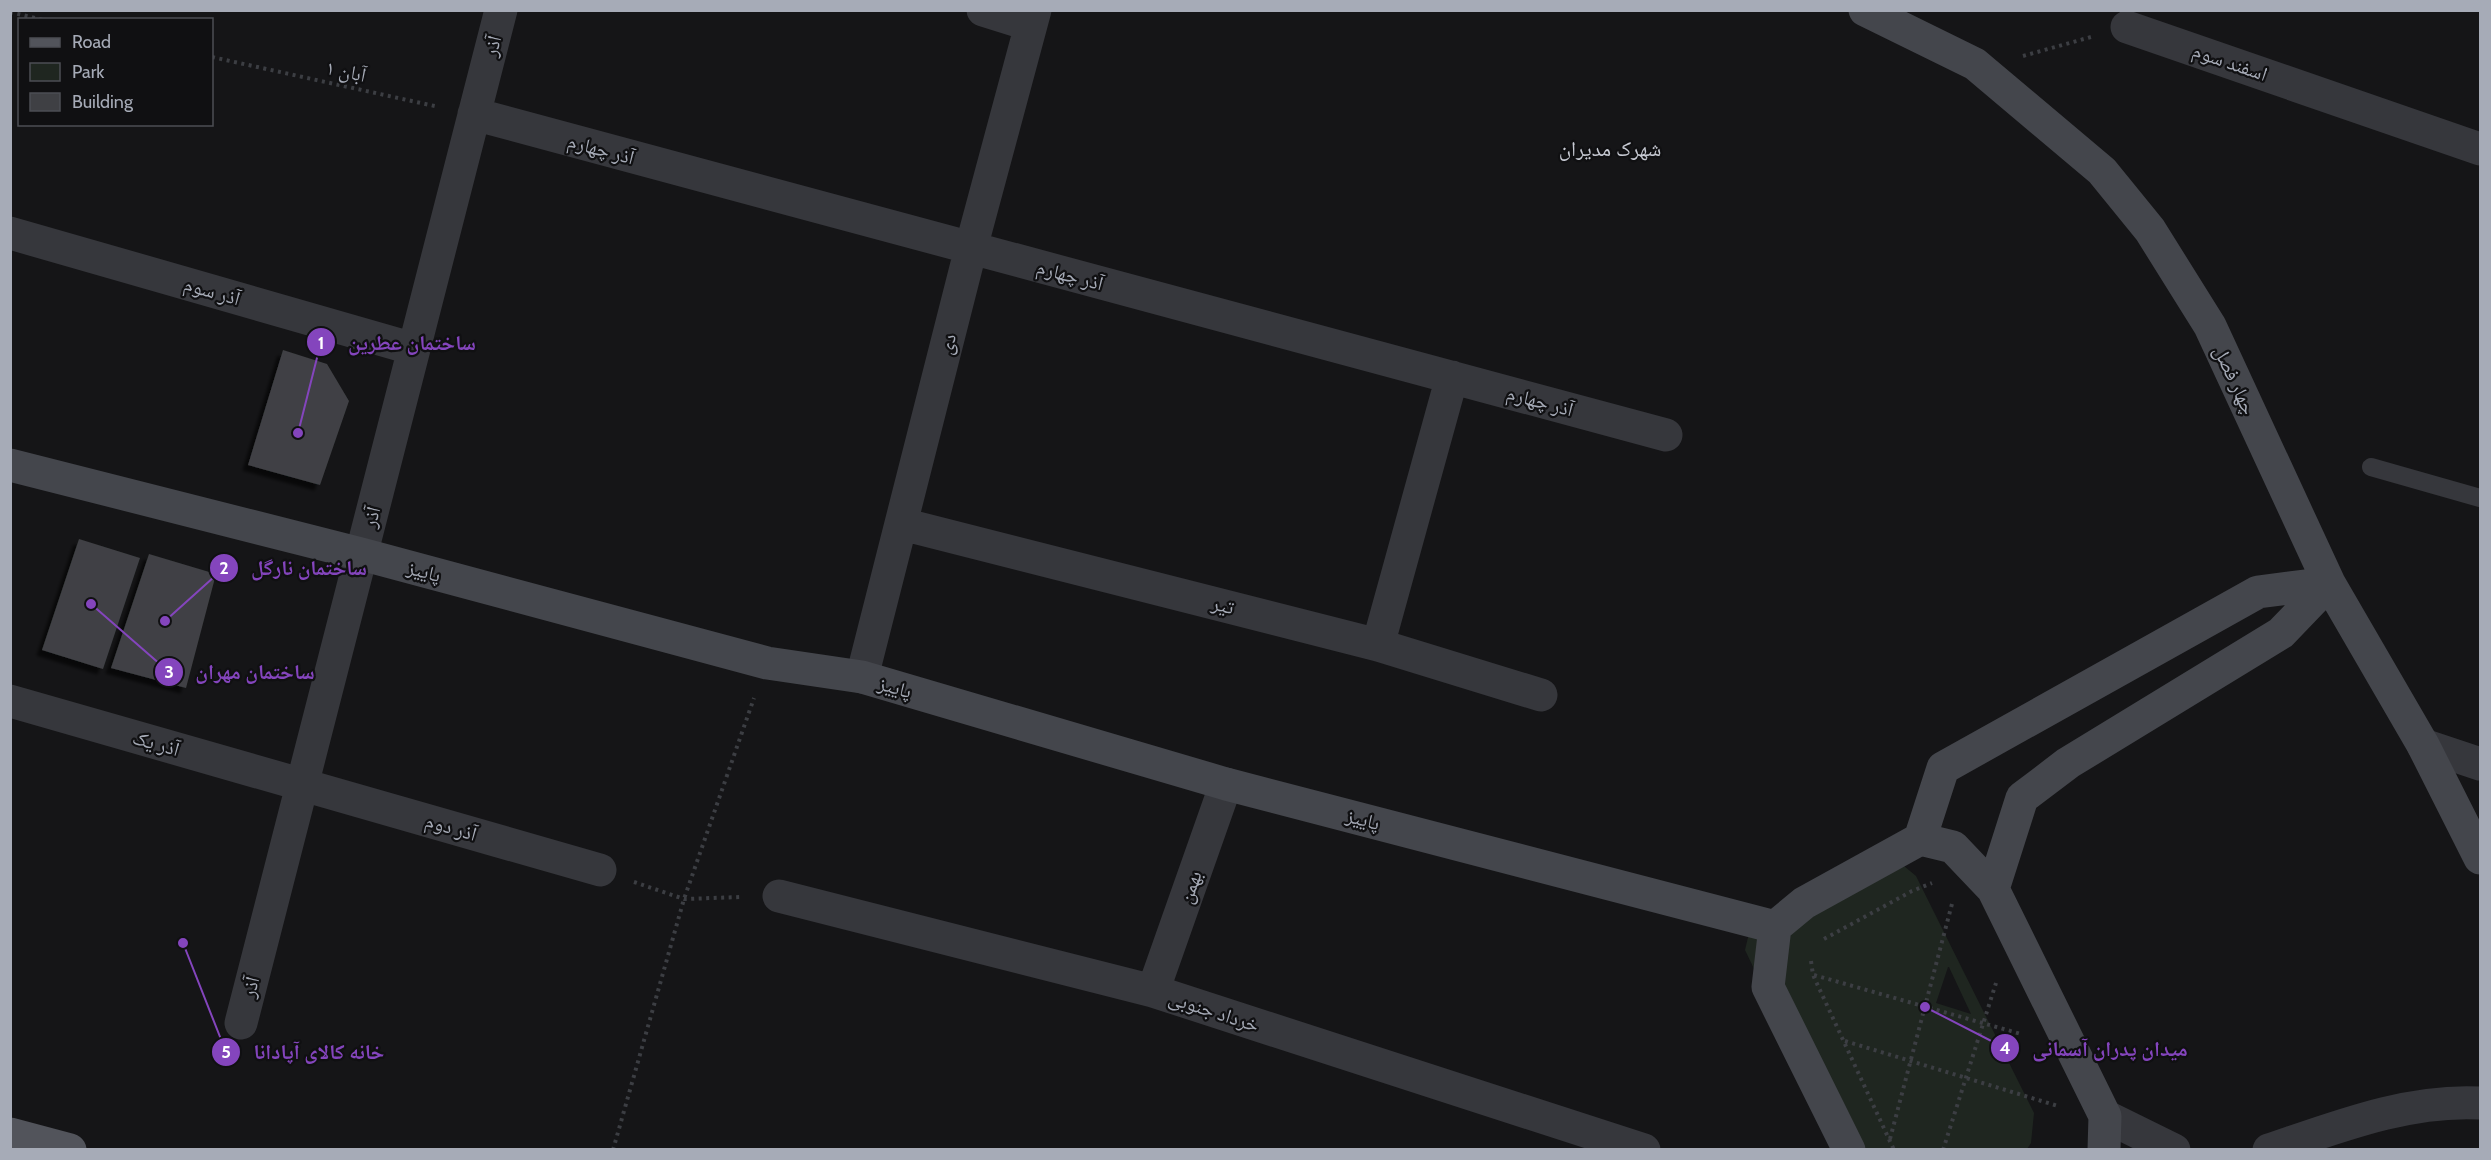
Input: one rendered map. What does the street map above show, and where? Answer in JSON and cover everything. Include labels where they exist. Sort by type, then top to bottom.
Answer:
[{"type":"main road","points":[[10,1134],[70,1149]]},
{"type":"street","name":"آذر","points":[[241,1023],[501,10]]},
{"type":"street","points":[[983,10],[1033,18]]},
{"type":"street","name":"چهار فصل","points":[[1865,10],[1975,64],[2102,171],[2150,230],[2210,326],[2329,583],[2422,745],[2481,858]]},
{"type":"street","name":"دی","points":[[862,677],[971,248],[1033,18]]},
{"type":"street","name":"اسفند سوم","points":[[2127,27],[2481,149]]},
{"type":"street","name":"آذر چهارم","points":[[474,114],[1666,435]]},
{"type":"street","name":"آذر سوم","points":[[10,233],[414,348]]},
{"type":"street","points":[[1378,645],[1452,377]]},
{"type":"street","name":"پاییز","points":[[10,465],[361,554],[767,663],[862,677],[1226,784],[1775,927]]},
{"type":"street","name":"تیر","points":[[902,524],[1378,645],[1541,696]]},
{"type":"street","points":[[1920,839],[1943,768],[2258,592],[2329,583]]},
{"type":"street","points":[[1993,889],[2022,798],[2068,763],[2281,633],[2329,583]]},
{"type":"street","name":"آذر یک","points":[[10,700],[302,785]]},
{"type":"street","points":[[2422,745],[2481,764]]},
{"type":"street","name":"بهمن","points":[[1153,991],[1226,784]]},
{"type":"street","name":"آذر دوم","points":[[302,785],[600,870]]},
{"type":"street","points":[[1849,1149],[1768,987],[1775,927],[1804,903],[1920,839],[1953,847],[1993,889],[2105,1116],[2104,1149]]},
{"type":"street","name":"خرداد جنوبی","points":[[779,896],[1153,991],[1644,1149]]},
{"type":"street","points":[[2269,1149],[2383,1113],[2456,1101],[2481,1103]]},
{"type":"street","points":[[2105,1116],[2174,1149]]},
{"type":"lane","points":[[2371,466],[2481,498]]},
{"type":"path","points":[[10,12],[36,18]]},
{"type":"path","points":[[1975,64],[2023,56],[2127,27]]},
{"type":"path","name":"آبان ۱","points":[[213,57],[474,114]]},
{"type":"path","points":[[613,1149],[684,898],[767,663]]},
{"type":"path","points":[[600,870],[684,898],[779,896]]},
{"type":"path","points":[[1821,941],[1912,891],[1929,883],[1937,883]]},
{"type":"path","points":[[1890,1140],[1955,890]]},
{"type":"path","points":[[1813,951],[1810,959],[1814,975],[1894,1149]]},
{"type":"path","points":[[1814,975],[2025,1035]]},
{"type":"path","points":[[1943,1149],[1998,979]]},
{"type":"path","points":[[1844,1041],[2069,1109]]},
{"type":"green space","points":[[1904,866],[1916,876],[2034,1113],[2031,1143],[2027,1149],[1841,1149],[1745,950],[1750,929]],"holes":[[[1949,967],[1971,1014],[1936,1003]]]},
{"type":"building","points":[[283,350],[327,364],[349,401],[320,485],[248,465]]},
{"type":"building","points":[[79,539],[140,558],[103,669],[42,650]]},
{"type":"building","points":[[149,554],[216,574],[186,688],[111,668]]},
{"type":"place","name":"ساختمان عطرین","points":[[298,433]]},
{"type":"place","name":"ساختمان مهران","points":[[91,604]]},
{"type":"place","name":"ساختمان نارگل","points":[[165,621]]},
{"type":"place","name":"خانه کالای آپادانا","points":[[183,943]]},
{"type":"place","name":"میدان پدران آسمانی","points":[[1925,1007]]},
{"type":"district","name":"شهرک مدیران","points":[[1610,148]]}]
